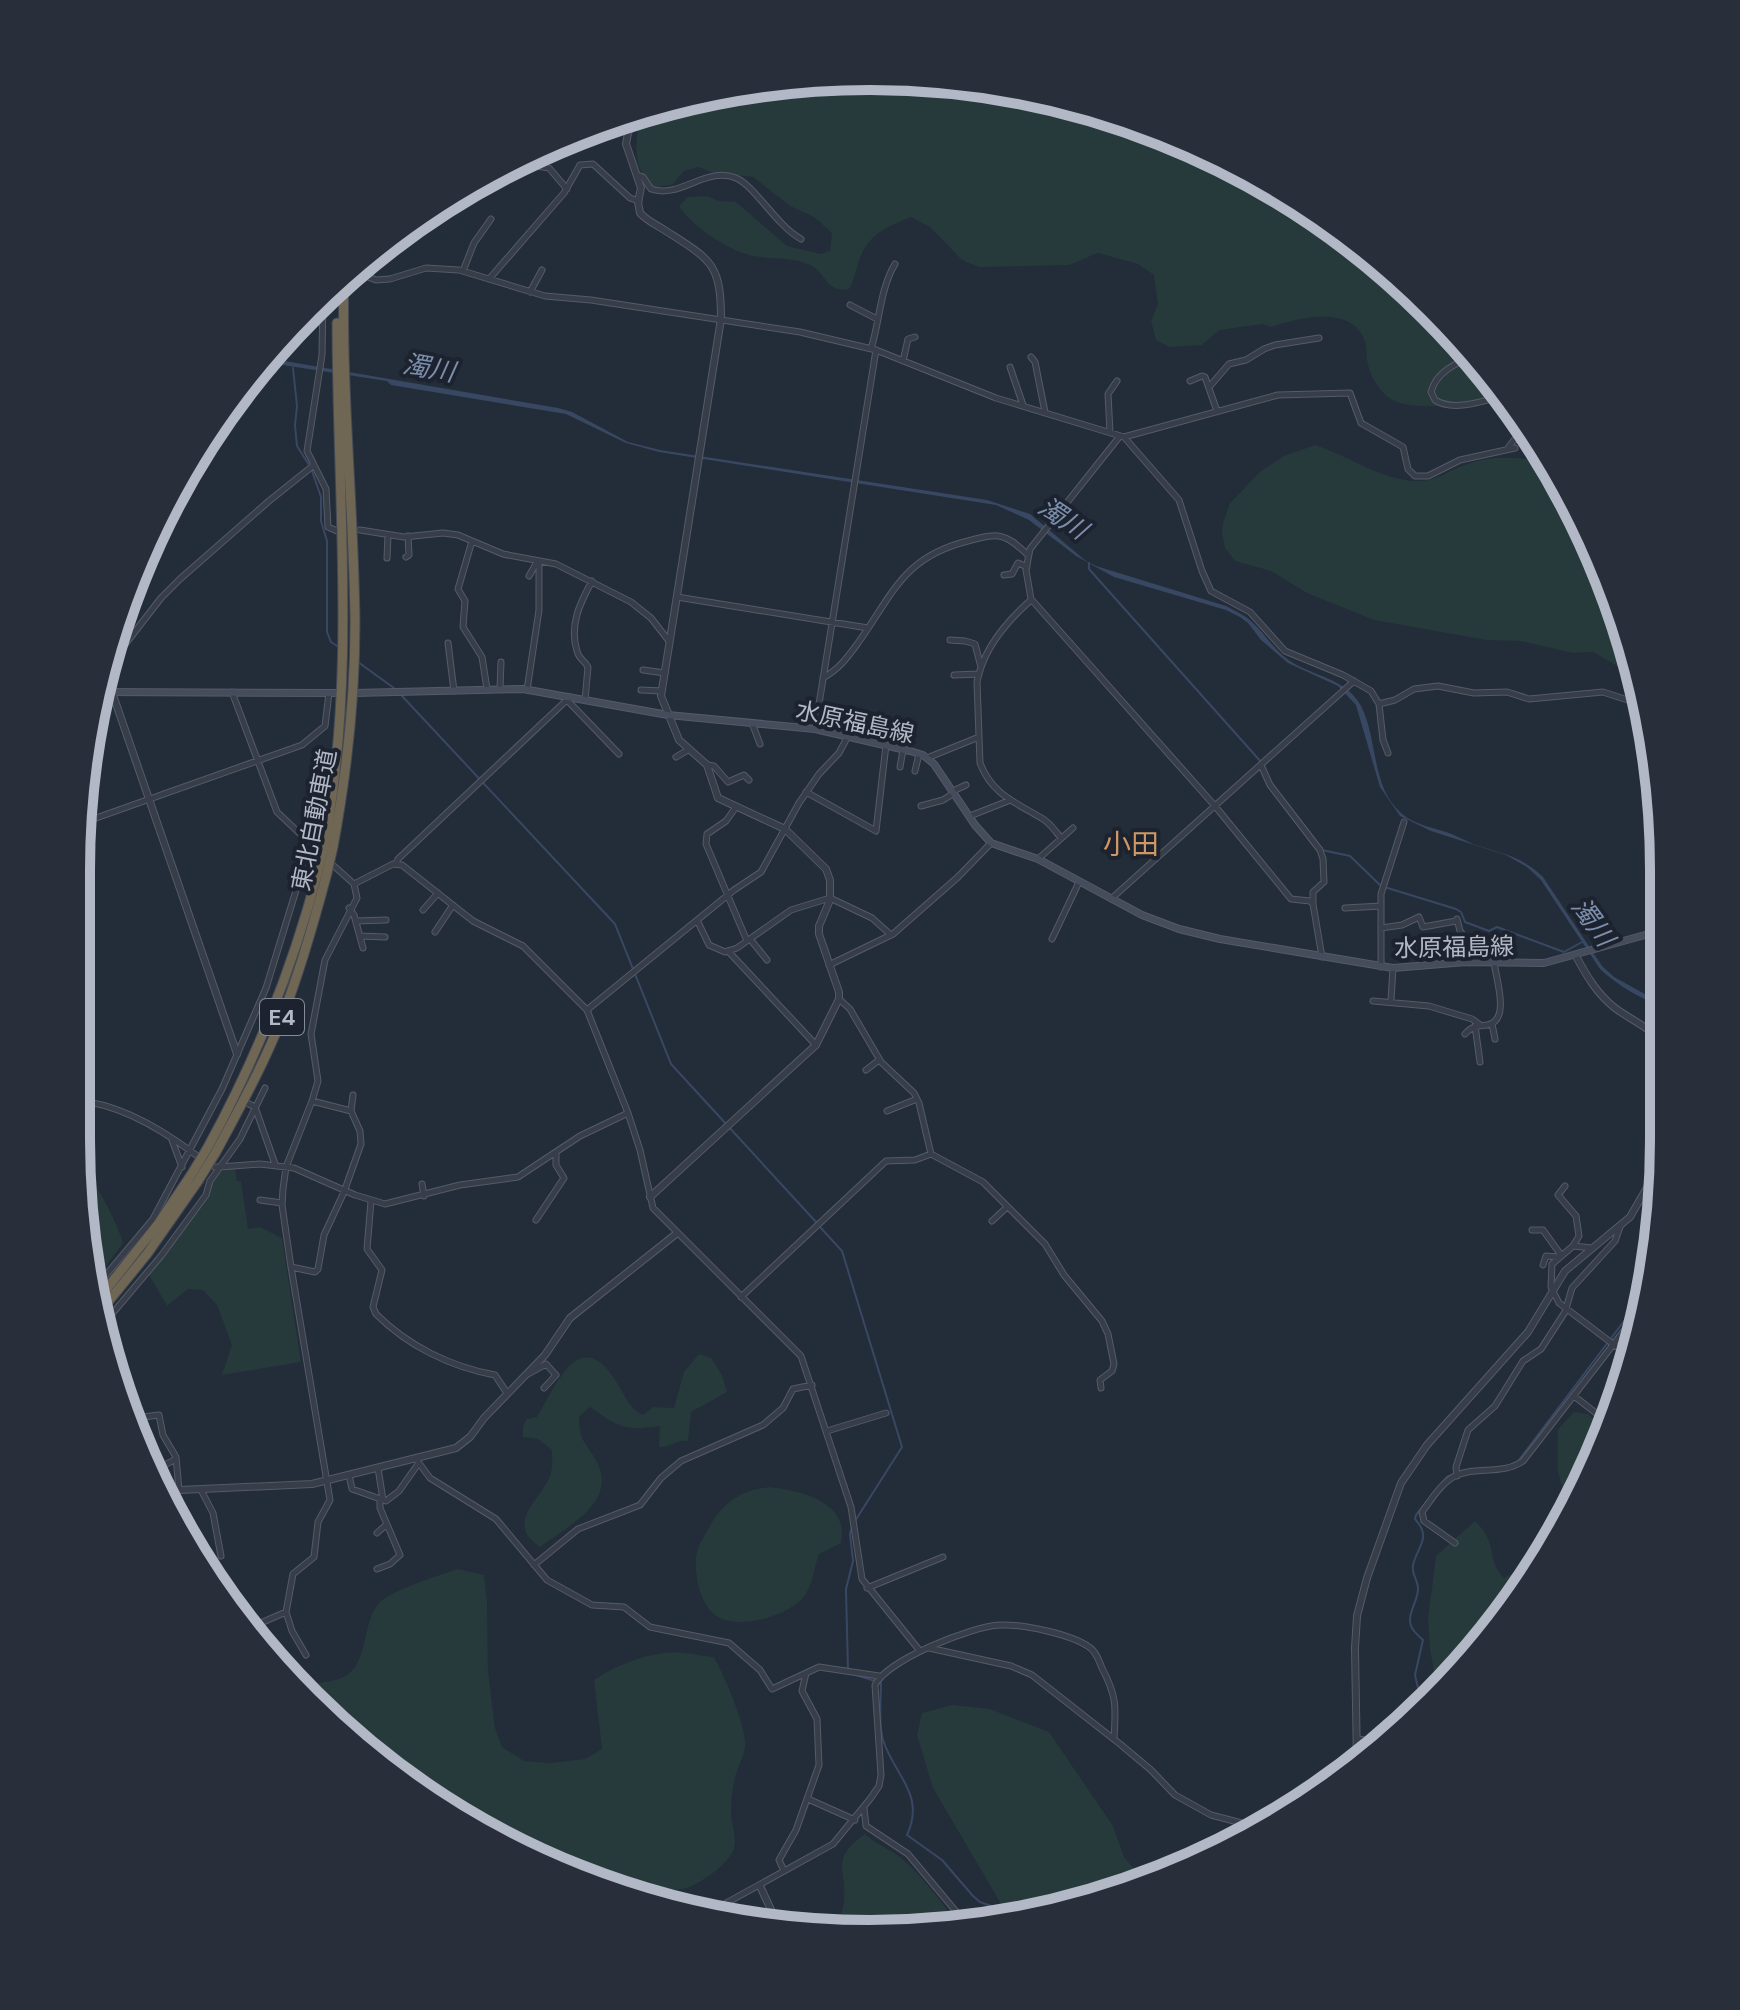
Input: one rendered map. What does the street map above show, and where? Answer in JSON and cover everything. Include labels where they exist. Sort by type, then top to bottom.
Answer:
[{"type":"highway","name":"東北自動車道","points":[[340,364],[343,296]]},
{"type":"highway","name":"東北自動車道","points":[[338,300],[354,654],[348,689]]},
{"type":"highway","name":"東北自動車道","points":[[108,1303],[147,1254],[244,1099],[282,1019],[309,938],[326,870],[321,847],[348,751],[342,422]]},
{"type":"highway","name":"東北自動車道","points":[[105,1291],[194,1178]]},
{"type":"main road","name":"水原福島線","points":[[112,692],[329,693],[348,689],[400,693],[500,688],[668,715],[815,729],[848,736],[927,758],[991,843],[1038,859],[1111,899],[1179,929],[1381,967],[1483,961],[1536,964],[1650,934]]},
{"type":"street","points":[[631,128],[626,144],[641,188],[639,210],[644,218],[700,254],[715,271],[720,284],[721,319],[662,691],[679,740],[688,750],[707,765],[714,766],[728,782],[744,775],[749,780]]},
{"type":"street","points":[[490,278],[567,189],[578,168],[586,163],[593,164],[630,198],[639,201]]},
{"type":"street","points":[[535,166],[549,168],[567,189]]},
{"type":"street","points":[[637,175],[643,177],[651,189],[659,191],[685,187],[708,175],[736,178],[747,185],[786,229],[801,239]]},
{"type":"street","points":[[463,271],[474,243],[491,219]]},
{"type":"street","points":[[815,729],[854,488],[877,319],[883,304],[884,285],[895,264]]},
{"type":"street","points":[[366,275],[376,280],[426,268],[463,271],[557,298],[591,300],[800,332],[873,350],[1024,406],[1122,436],[1179,500],[1211,591],[1250,612],[1285,651],[1371,691],[1379,704],[1383,740],[1388,753]]},
{"type":"street","points":[[530,292],[542,270]]},
{"type":"street","points":[[850,305],[877,319]]},
{"type":"street","points":[[322,314],[319,372],[307,451],[326,489],[328,527],[337,531]]},
{"type":"street","points":[[903,361],[908,339],[915,337]]},
{"type":"street","points":[[1210,386],[1229,364],[1246,360],[1264,349],[1319,338]]},
{"type":"street","points":[[1031,357],[1035,362],[1046,413]]},
{"type":"street","points":[[1460,361],[1438,377],[1431,392],[1435,400],[1446,405],[1491,398]]},
{"type":"street","points":[[1010,367],[1024,406]]},
{"type":"street","points":[[1190,381],[1204,376],[1217,411]]},
{"type":"street","points":[[1110,432],[1108,394],[1117,381]]},
{"type":"street","points":[[1313,904],[1291,899],[1215,806],[1031,600],[1028,555],[1040,534],[1122,436],[1289,393],[1350,393],[1361,423],[1403,447],[1410,472],[1420,477],[1460,460],[1515,448]]},
{"type":"street","points":[[1507,449],[1514,440],[1520,439]]},
{"type":"street","points":[[123,645],[180,579],[314,465]]},
{"type":"street","points":[[360,530],[408,536],[443,533],[503,554],[556,564],[642,609],[670,642]]},
{"type":"street","points":[[387,558],[388,535]]},
{"type":"street","points":[[823,678],[839,668],[908,570],[942,548],[982,537],[1004,535],[1028,555]]},
{"type":"street","points":[[406,557],[409,555],[408,536]]},
{"type":"street","points":[[472,541],[458,589],[465,601],[463,627],[482,657],[487,689]]},
{"type":"street","points":[[529,576],[538,561]]},
{"type":"street","points":[[527,690],[539,610],[538,561]]},
{"type":"street","points":[[1004,575],[1012,574],[1018,563],[1027,567]]},
{"type":"street","points":[[585,700],[588,667],[577,653],[574,624],[579,605],[592,581]]},
{"type":"street","points":[[677,597],[868,628]]},
{"type":"street","points":[[980,671],[1003,628],[1031,600]]},
{"type":"street","points":[[950,640],[975,644],[980,671],[982,768],[1008,801],[1044,820],[1061,838]]},
{"type":"street","points":[[448,643],[454,691]]},
{"type":"street","points":[[500,688],[501,662]]},
{"type":"street","points":[[643,670],[665,673]]},
{"type":"street","points":[[954,675],[980,671]]},
{"type":"street","points":[[1111,899],[1354,681]]},
{"type":"street","points":[[1379,704],[1395,700],[1414,689],[1438,686],[1474,693],[1507,692],[1529,699],[1603,692],[1631,701]]},
{"type":"street","points":[[641,690],[662,691]]},
{"type":"street","points":[[112,692],[237,1054]]},
{"type":"street","points":[[103,1279],[153,1219],[193,1153],[266,988],[302,871],[321,847],[277,812],[232,692]]},
{"type":"street","points":[[92,819],[302,745],[325,726],[329,693]]},
{"type":"street","points":[[354,884],[396,864],[569,699],[619,754]]},
{"type":"street","points":[[752,722],[760,744]]},
{"type":"street","points":[[587,1010],[761,872],[806,792],[839,753],[848,736]]},
{"type":"street","points":[[927,758],[979,737]]},
{"type":"street","points":[[806,792],[876,831],[886,745]]},
{"type":"street","points":[[676,757],[688,750]]},
{"type":"street","points":[[900,767],[903,750]]},
{"type":"street","points":[[915,771],[919,754]]},
{"type":"street","points":[[650,1197],[816,1045],[839,999],[819,926],[828,910],[830,898],[830,880],[826,869],[785,829],[718,798],[711,785],[707,765]]},
{"type":"street","points":[[1261,765],[1270,785],[1323,856],[1324,882],[1313,892],[1322,957]]},
{"type":"street","points":[[921,806],[947,799],[966,785]]},
{"type":"street","points":[[970,816],[1008,801]]},
{"type":"street","points":[[736,807],[705,838],[707,849],[748,940],[767,960]]},
{"type":"street","points":[[1381,967],[1381,894],[1404,822]]},
{"type":"street","points":[[1038,859],[1073,828]]},
{"type":"street","points":[[829,965],[891,935],[958,877],[991,843]]},
{"type":"street","points":[[396,864],[410,870],[478,924],[523,946],[587,1010],[628,1113],[655,1212],[796,1351],[812,1385],[851,1507],[859,1571],[867,1588],[920,1651]]},
{"type":"street","points":[[306,1655],[292,1631],[286,1612],[293,1574],[314,1557],[318,1522],[330,1500],[282,1203],[286,1167],[318,1081],[311,1034],[325,960],[358,895],[354,884],[326,870]]},
{"type":"street","points":[[1052,939],[1079,882]]},
{"type":"street","points":[[423,910],[438,893]]},
{"type":"street","points":[[698,922],[709,945],[719,951],[728,951],[791,910],[830,898],[872,918],[891,935]]},
{"type":"street","points":[[435,932],[453,905]]},
{"type":"street","points":[[1345,908],[1381,906]]},
{"type":"street","points":[[349,908],[363,948]]},
{"type":"street","points":[[1381,928],[1402,925],[1419,917],[1423,927],[1457,920],[1460,931],[1483,961]]},
{"type":"street","points":[[356,921],[386,920]]},
{"type":"street","points":[[360,936],[385,937]]},
{"type":"street","points":[[728,951],[816,1045]]},
{"type":"street","points":[[1576,956],[1588,978],[1605,998],[1650,1029]]},
{"type":"street","points":[[1465,1034],[1477,1025],[1491,1024],[1499,1017],[1501,1006],[1494,962]]},
{"type":"street","points":[[1391,1000],[1393,968]]},
{"type":"street","points":[[839,999],[850,1009],[879,1060],[908,1086],[917,1099],[931,1154],[983,1182],[1036,1233],[1064,1275],[1102,1321],[1114,1364],[1112,1371],[1100,1380],[1101,1388]]},
{"type":"street","points":[[1373,1001],[1391,1000],[1429,1006],[1472,1019],[1477,1025],[1480,1062]]},
{"type":"street","points":[[1491,1024],[1495,1039]]},
{"type":"street","points":[[866,1070],[879,1060]]},
{"type":"street","points":[[111,1316],[161,1256],[206,1195],[210,1181],[240,1139],[252,1106],[265,1088]]},
{"type":"street","points":[[222,1089],[232,1094]]},
{"type":"street","points":[[291,1267],[317,1272],[324,1235],[361,1144],[360,1131],[351,1111],[353,1095]]},
{"type":"street","points":[[887,1111],[917,1099]]},
{"type":"street","points":[[312,1101],[351,1111]]},
{"type":"street","points":[[90,1103],[139,1120],[193,1153]]},
{"type":"street","points":[[252,1106],[275,1164]]},
{"type":"street","points":[[218,1167],[275,1164],[307,1173],[385,1204],[460,1185],[518,1177],[580,1136],[628,1113]]},
{"type":"street","points":[[172,1140],[182,1167]]},
{"type":"street","points":[[536,1220],[564,1178],[556,1165],[556,1152]]},
{"type":"street","points":[[741,1297],[886,1161],[915,1160],[931,1154]]},
{"type":"street","points":[[910,1169],[915,1160]]},
{"type":"street","points":[[422,1184],[424,1196]]},
{"type":"street","points":[[1357,1749],[1357,1616],[1367,1578],[1401,1483],[1427,1445],[1528,1332],[1565,1271],[1620,1227],[1638,1206],[1648,1185]]},
{"type":"street","points":[[1565,1186],[1558,1195],[1574,1212],[1579,1233],[1573,1246],[1560,1256],[1551,1270],[1550,1283],[1559,1303],[1621,1350]]},
{"type":"street","points":[[260,1200],[282,1203]]},
{"type":"street","points":[[371,1201],[367,1249],[382,1270],[373,1307],[376,1314],[428,1352],[457,1366],[498,1377],[507,1393]]},
{"type":"street","points":[[1638,1206],[1647,1205]]},
{"type":"street","points":[[992,1221],[1007,1207]]},
{"type":"street","points":[[1455,1543],[1424,1521],[1421,1515],[1456,1473],[1468,1430],[1495,1406],[1523,1361],[1541,1349],[1566,1308],[1572,1288],[1615,1241],[1620,1227]]},
{"type":"street","points":[[1532,1230],[1543,1230],[1560,1256]]},
{"type":"street","points":[[173,1491],[297,1486],[417,1462],[461,1445],[545,1355],[570,1318],[676,1234]]},
{"type":"street","points":[[1573,1246],[1592,1248]]},
{"type":"street","points":[[1543,1265],[1546,1256],[1560,1256]]},
{"type":"street","points":[[1456,1473],[1504,1470],[1520,1464],[1628,1322]]},
{"type":"street","points":[[527,1374],[546,1364],[556,1375],[544,1388]]},
{"type":"street","points":[[534,1565],[578,1529],[640,1505],[661,1478],[681,1461],[763,1425],[783,1408],[793,1389],[812,1385]]},
{"type":"street","points":[[1574,1396],[1599,1416]]},
{"type":"street","points":[[827,1431],[886,1413]]},
{"type":"street","points":[[141,1417],[159,1415],[163,1435],[176,1459],[179,1490]]},
{"type":"street","points":[[162,1467],[176,1459]]},
{"type":"street","points":[[417,1462],[430,1478],[496,1519],[547,1580],[592,1605],[624,1607],[633,1611],[646,1626],[729,1643],[760,1670],[772,1689],[819,1667],[879,1676]]},
{"type":"street","points":[[349,1475],[352,1489],[381,1499],[393,1498],[417,1462]]},
{"type":"street","points":[[377,1569],[390,1564],[400,1555],[397,1540],[386,1525],[380,1508],[378,1468]]},
{"type":"street","points":[[201,1490],[213,1513],[221,1556]]},
{"type":"street","points":[[377,1533],[386,1525]]},
{"type":"street","points":[[867,1588],[943,1557]]},
{"type":"street","points":[[259,1624],[286,1612]]},
{"type":"street","points":[[722,1906],[833,1844],[855,1820],[880,1782],[875,1685],[879,1676],[920,1651],[1001,1625],[1044,1630],[1090,1647],[1115,1694],[1114,1739]]},
{"type":"street","points":[[928,1648],[1011,1666],[1032,1675],[1151,1770],[1175,1795],[1211,1815],[1244,1824]]},
{"type":"street","points":[[784,1871],[779,1860],[796,1830],[819,1761],[817,1719],[802,1691],[807,1672]]},
{"type":"street","points":[[1357,1739],[1367,1740]]},
{"type":"street","points":[[808,1799],[855,1820]]},
{"type":"street","points":[[864,1807],[866,1826],[908,1854],[958,1914]]},
{"type":"street","points":[[760,1886],[773,1913]]},
{"type":"shaded area","points":[[870,90],[972,97],[1022,105],[1121,131],[1215,170],[1303,221],[1345,251],[1422,318],[1492,400],[1427,406],[1398,402],[1388,397],[1374,380],[1368,365],[1365,341],[1358,329],[1337,318],[1309,318],[1271,327],[1263,324],[1219,330],[1202,345],[1169,347],[1156,340],[1151,321],[1158,304],[1154,275],[1138,264],[1098,253],[1069,265],[979,267],[962,260],[930,227],[911,217],[874,237],[864,249],[849,289],[835,288],[810,265],[735,250],[707,234],[679,206],[688,197],[707,196],[719,201],[736,202],[787,246],[821,254],[830,251],[832,233],[814,217],[790,206],[753,177],[711,172],[699,167],[684,171],[672,185],[655,187],[639,167],[639,125],[718,105],[768,97]]},
{"type":"shaded area","points":[[1315,445],[1379,473],[1419,481],[1487,459],[1533,460],[1570,525],[1591,572],[1623,670],[1593,652],[1573,653],[1521,641],[1486,640],[1374,620],[1307,593],[1271,571],[1235,561],[1225,548],[1222,533],[1230,503],[1261,471],[1284,456]]},
{"type":"shaded area","points":[[235,1168],[237,1181],[241,1181],[248,1229],[260,1227],[282,1238],[301,1362],[222,1375],[232,1345],[217,1305],[203,1290],[188,1289],[167,1306],[149,1275],[203,1204],[210,1186],[221,1171]]},
{"type":"shaded area","points":[[91,1178],[117,1225],[123,1243],[102,1272]]},
{"type":"shaded area","points":[[699,1354],[711,1358],[722,1375],[727,1392],[691,1412],[688,1441],[659,1447],[660,1426],[630,1428],[609,1420],[590,1407],[579,1417],[580,1432],[602,1477],[601,1490],[586,1512],[540,1547],[530,1538],[525,1521],[550,1476],[552,1450],[538,1439],[523,1437],[523,1426],[527,1419],[537,1417],[563,1374],[582,1358],[593,1359],[605,1367],[632,1406],[643,1415],[653,1407],[674,1408],[684,1372]]},
{"type":"shaded area","points":[[1574,1412],[1588,1414],[1597,1422],[1564,1495],[1558,1472],[1558,1429]]},
{"type":"shaded area","points":[[770,1487],[808,1495],[830,1508],[838,1517],[842,1529],[841,1543],[819,1554],[808,1590],[794,1606],[760,1620],[724,1620],[709,1610],[701,1595],[696,1568],[698,1548],[711,1524],[728,1503],[743,1494]]},
{"type":"shaded area","points":[[1475,1521],[1487,1537],[1495,1564],[1504,1578],[1522,1568],[1489,1615],[1435,1677],[1428,1619],[1436,1556]]},
{"type":"shaded area","points":[[458,1569],[484,1575],[488,1671],[495,1728],[502,1747],[524,1761],[550,1763],[585,1759],[602,1749],[594,1680],[610,1670],[636,1659],[670,1652],[714,1657],[738,1712],[745,1743],[732,1796],[734,1846],[721,1866],[697,1883],[676,1890],[653,1889],[572,1861],[525,1840],[437,1789],[395,1759],[318,1692],[310,1683],[341,1678],[356,1665],[369,1622],[379,1603]]},
{"type":"shaded area","points":[[952,1705],[990,1709],[1049,1732],[1113,1826],[1124,1857],[1137,1873],[1072,1893],[1003,1908],[933,1788],[917,1735],[922,1713]]},
{"type":"shaded area","points":[[865,1834],[900,1858],[951,1915],[839,1919],[844,1902],[843,1858]]},
{"type":"water","name":"濁川","points":[[280,360],[558,408],[572,412],[628,442],[660,450],[987,500],[1030,514],[1096,566],[1226,606],[1252,622],[1290,661],[1329,679],[1355,697],[1366,719],[1384,790],[1401,813],[1416,823],[1510,856],[1535,870],[1543,877],[1602,966],[1614,977],[1650,997],[1650,1001],[1614,981],[1600,969],[1541,880],[1527,867],[1506,855],[1431,831],[1400,816],[1380,787],[1356,705],[1338,686],[1288,663],[1261,640],[1248,623],[1226,610],[1114,577],[1076,556],[1029,520],[996,505],[659,452],[626,443],[566,414],[391,385],[387,381],[277,364]]},
{"type":"waterway","points":[[293,368],[297,446],[309,465]]},
{"type":"waterway","points":[[312,471],[321,497],[321,521],[327,541],[327,632],[331,642],[340,648]]},
{"type":"waterway","points":[[1089,563],[1089,569],[1262,763]]},
{"type":"waterway","points":[[358,662],[398,691]]},
{"type":"waterway","points":[[402,696],[615,924],[671,1064],[816,1222]]},
{"type":"waterway","points":[[1322,850],[1350,856],[1381,886],[1456,909],[1461,912],[1465,922],[1489,931],[1497,927],[1564,952],[1582,942]]},
{"type":"waterway","points":[[820,1227],[842,1251],[902,1447],[855,1521]]},
{"type":"waterway","points":[[1519,1460],[1630,1313]]},
{"type":"waterway","points":[[1420,1694],[1415,1675],[1423,1640],[1411,1626],[1410,1616],[1418,1589],[1413,1565],[1423,1531],[1415,1519],[1447,1477],[1462,1471]]},
{"type":"waterway","points":[[848,1671],[846,1589],[853,1561],[852,1527]]},
{"type":"waterway","points":[[856,1675],[881,1683],[881,1734],[911,1796],[912,1821],[907,1835],[942,1860],[980,1902],[996,1909]]},
{"type":"district","name":"小田","points":[[1131,844]]}]
